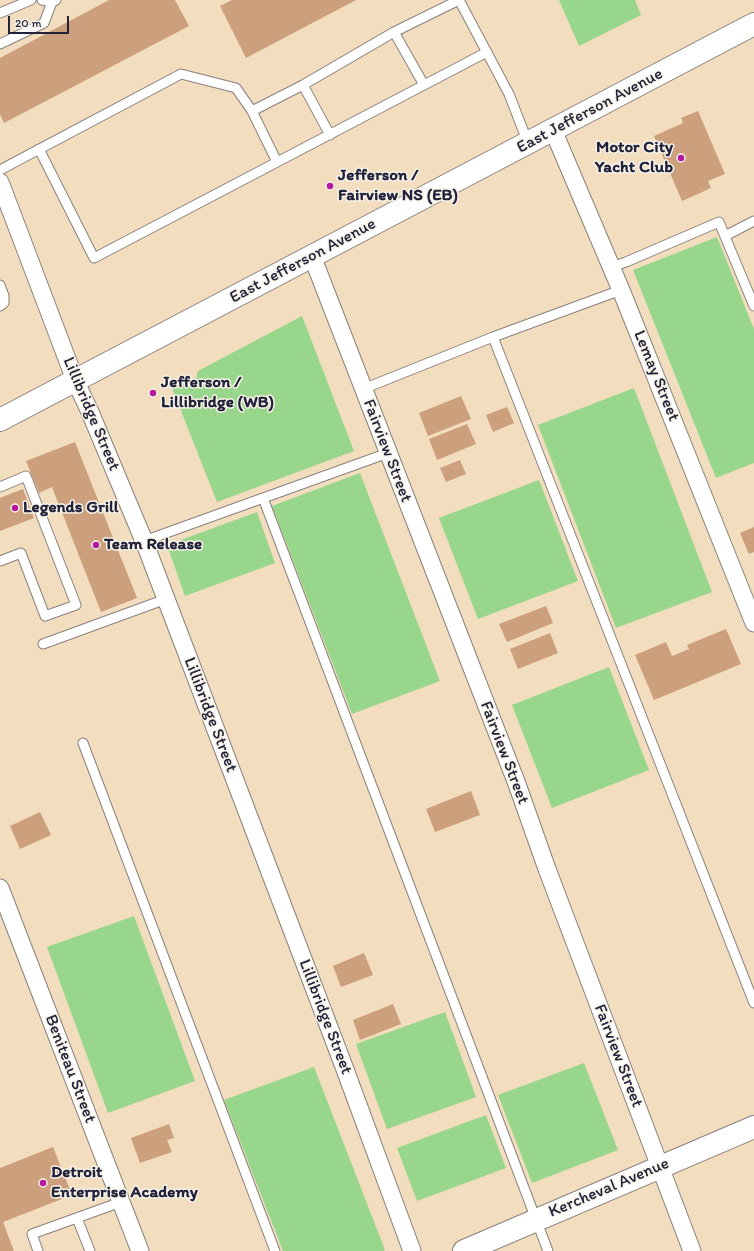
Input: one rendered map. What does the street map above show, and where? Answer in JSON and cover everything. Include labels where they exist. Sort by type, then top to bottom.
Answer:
[{"type":"main road","name":"East Jefferson Avenue","points":[[0,420],[754,24]]},
{"type":"main road","name":"Kercheval Avenue","points":[[464,1251],[754,1127]]},
{"type":"street","name":"Lemay Street","points":[[553,130],[621,290],[754,623]]},
{"type":"street","name":"Lillibridge Street","points":[[0,182],[75,380],[144,541],[341,1057],[412,1251]]},
{"type":"street","name":"Fairview Street","points":[[312,256],[517,784],[547,869],[692,1251]]},
{"type":"street","name":"Beniteau Street","points":[[0,888],[140,1251]]},
{"type":"lane","points":[[0,13],[31,0]]},
{"type":"lane","points":[[0,44],[44,23],[54,1],[42,0]]},
{"type":"lane","points":[[252,111],[303,85],[394,32],[459,0],[510,94],[528,143]]},
{"type":"lane","points":[[394,32],[424,85]]},
{"type":"lane","points":[[39,150],[94,258],[487,52]]},
{"type":"lane","points":[[0,170],[181,74],[236,88],[252,111],[278,162]]},
{"type":"lane","points":[[303,85],[330,135]]},
{"type":"lane","points":[[724,236],[754,221]]},
{"type":"lane","points":[[611,267],[719,222],[754,306]]},
{"type":"lane","points":[[0,285],[4,296],[4,303],[0,306]]},
{"type":"lane","points":[[363,389],[493,337],[621,290]]},
{"type":"lane","points":[[493,337],[754,1003]]},
{"type":"lane","points":[[144,541],[388,453]]},
{"type":"lane","points":[[0,487],[26,476],[76,605],[45,616],[21,553],[0,561]]},
{"type":"lane","points":[[262,498],[548,1251]]},
{"type":"lane","points":[[43,644],[166,599]]},
{"type":"lane","points":[[83,743],[275,1251]]},
{"type":"lane","points":[[38,1251],[32,1234],[121,1202]]},
{"type":"lane","points":[[77,1218],[90,1251]]},
{"type":"green space","points":[[559,0],[635,0],[641,15],[579,46]]},
{"type":"green space","points":[[717,237],[754,329],[754,463],[716,478],[633,270]]},
{"type":"green space","points":[[302,316],[354,451],[217,502],[172,388],[196,379],[198,371]]},
{"type":"green space","points":[[634,388],[712,592],[616,628],[538,425]]},
{"type":"green space","points":[[360,473],[440,681],[352,714],[272,506]]},
{"type":"green space","points":[[539,480],[578,581],[478,619],[439,518]]},
{"type":"green space","points":[[257,512],[275,563],[185,596],[167,545]]},
{"type":"green space","points":[[609,667],[649,770],[552,808],[512,705]]},
{"type":"green space","points":[[134,916],[195,1081],[108,1113],[47,947]]},
{"type":"green space","points":[[445,1012],[476,1097],[387,1129],[356,1044]]},
{"type":"green space","points":[[584,1063],[618,1150],[532,1183],[498,1095]]},
{"type":"green space","points":[[314,1067],[385,1250],[383,1251],[283,1251],[224,1100]]},
{"type":"green space","points":[[486,1115],[506,1168],[417,1201],[397,1148]]},
{"type":"building","points":[[109,0],[175,0],[189,26],[4,123],[0,114],[0,58]]},
{"type":"building","points":[[232,0],[356,0],[246,58],[220,6]]},
{"type":"building","name":"Motor City Yacht Club","points":[[698,111],[725,174],[708,181],[711,188],[682,201],[654,136],[683,123],[681,118]]},
{"type":"building","points":[[461,396],[471,419],[428,436],[419,413]]},
{"type":"building","points":[[507,407],[514,423],[493,432],[486,415]]},
{"type":"building","points":[[467,424],[476,444],[437,460],[429,439]]},
{"type":"building","name":"Team Release","points":[[75,442],[137,598],[101,612],[52,487],[39,493],[26,461]]},
{"type":"building","points":[[460,460],[466,474],[446,482],[440,468]]},
{"type":"building","name":"Legends Grill","points":[[23,489],[34,518],[0,531],[0,498]]},
{"type":"building","points":[[754,527],[754,552],[749,554],[740,533]]},
{"type":"building","points":[[546,606],[553,623],[507,642],[499,624]]},
{"type":"building","points":[[726,629],[741,664],[654,700],[635,655],[666,642],[672,656],[689,649],[687,645]]},
{"type":"building","points":[[550,633],[558,653],[518,669],[510,649]]},
{"type":"building","points":[[471,791],[480,815],[435,832],[426,809]]},
{"type":"building","points":[[40,812],[51,835],[20,849],[10,826]]},
{"type":"building","points":[[364,953],[373,975],[341,987],[333,966]]},
{"type":"building","points":[[393,1004],[401,1024],[360,1040],[353,1020]]},
{"type":"building","points":[[169,1124],[174,1138],[167,1140],[172,1152],[140,1163],[131,1138]]},
{"type":"building","name":"Detroit Enterprise Academy","points":[[53,1147],[72,1195],[3,1222],[14,1251],[0,1251],[0,1168]]},
{"type":"place","name":"Motor City Yacht Club","points":[[681,158]]},
{"type":"place","name":"Jefferson / Fairview NS (EB)","points":[[330,186]]},
{"type":"place","name":"Jefferson / Lillibridge (WB)","points":[[153,393]]},
{"type":"place","name":"Legends Grill","points":[[15,508]]},
{"type":"place","name":"Team Release","points":[[96,545]]},
{"type":"place","name":"Detroit Enterprise Academy","points":[[43,1183]]}]
